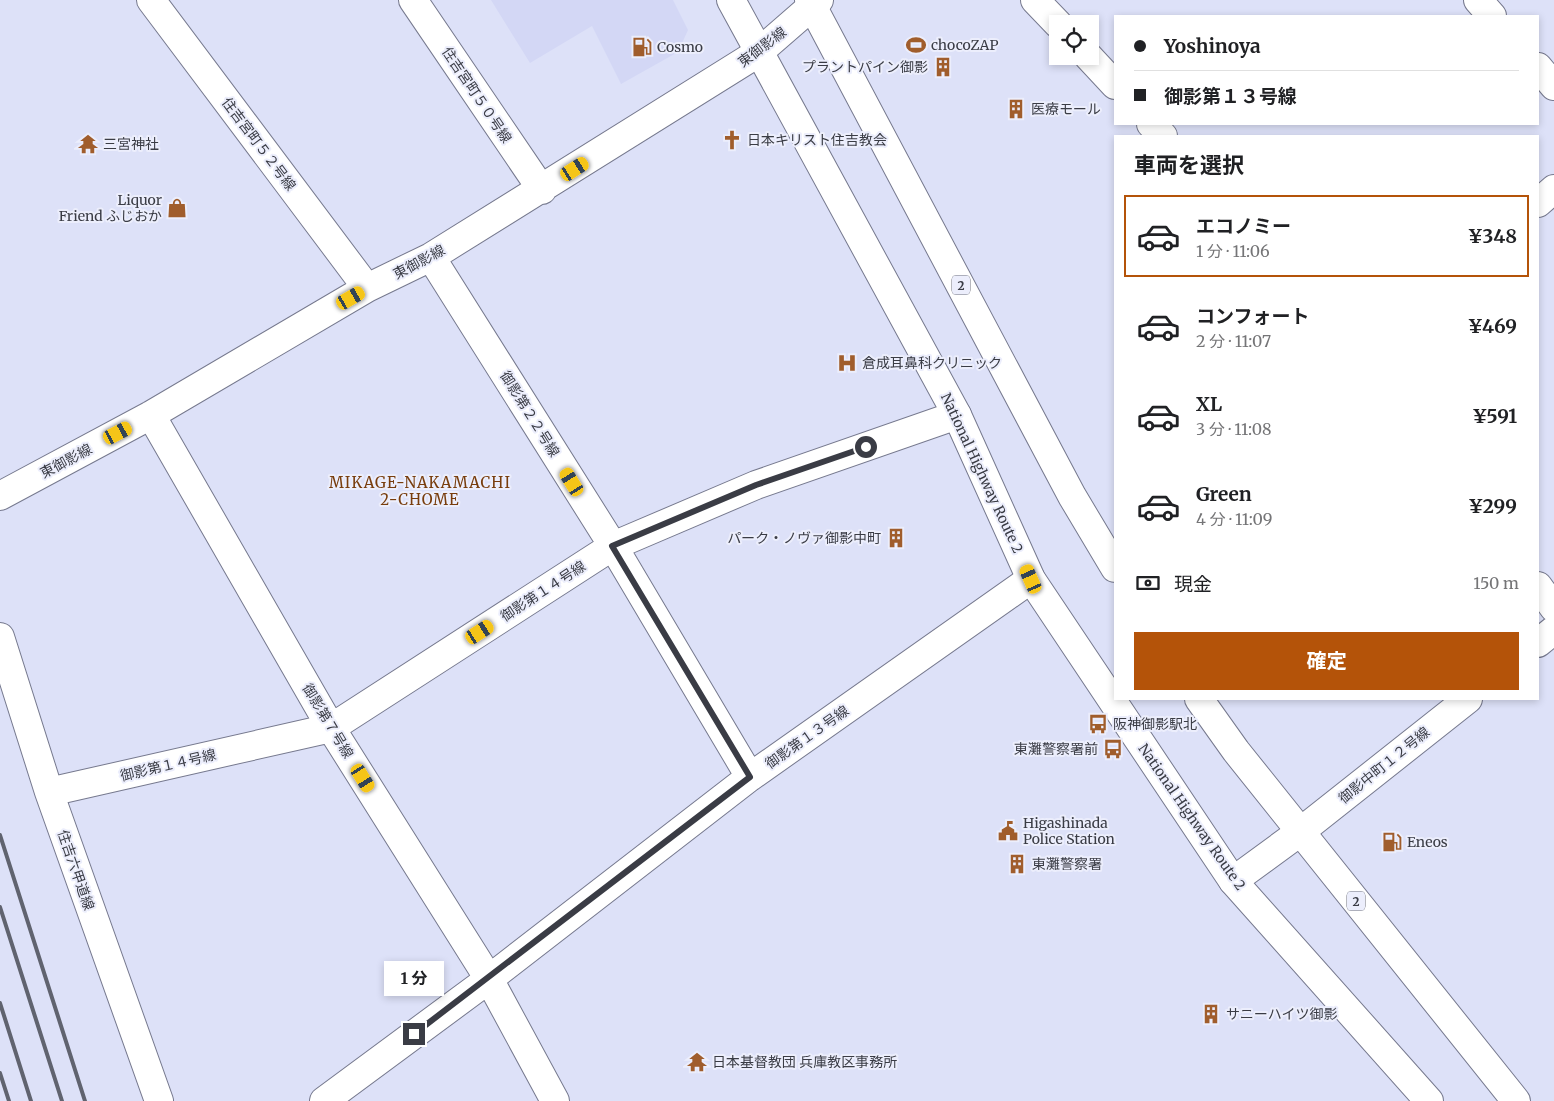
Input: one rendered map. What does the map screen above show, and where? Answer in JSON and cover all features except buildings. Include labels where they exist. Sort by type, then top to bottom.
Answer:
[{"type":"main road","name":"住吉宮町５２号線","points":[[151,0],[367,288]]},
{"type":"main road","name":"住吉宮町５０号線","points":[[413,0],[542,190]]},
{"type":"main road","name":"National Highway Route 2","points":[[731,0],[758,53],[957,415],[1031,579],[1233,881],[1429,1101]]},
{"type":"main road","points":[[1035,0],[1049,15]]},
{"type":"main road","points":[[1478,0],[1491,15]]},
{"type":"main road","name":"東御影線","points":[[0,496],[151,416],[367,288],[431,257],[542,190],[758,53],[814,2]]},
{"type":"main road","name":"2","points":[[814,2],[1072,496],[1114,564]]},
{"type":"main road","points":[[1096,65],[1114,84]]},
{"type":"main road","points":[[1539,68],[1554,86]]},
{"type":"main road","points":[[1152,125],[1162,135]]},
{"type":"main road","points":[[1539,202],[1554,189]]},
{"type":"main road","name":"御影第２２号線","points":[[431,257],[612,546],[750,777]]},
{"type":"main road","name":"御影第１４号線","points":[[49,792],[331,728],[612,546],[756,485],[957,415]]},
{"type":"main road","name":"御影第７号線","points":[[151,416],[331,728],[489,979],[555,1101]]},
{"type":"main road","name":"御影第１３号線","points":[[324,1101],[489,979],[750,777],[1031,579]]},
{"type":"main road","points":[[1539,587],[1554,608]]},
{"type":"main road","points":[[1539,642],[1554,630]]},
{"type":"main road","name":"住吉六甲道線","points":[[0,637],[49,792],[159,1101]]},
{"type":"main road","name":"2","points":[[1200,700],[1236,751],[1516,1101]]},
{"type":"main road","name":"御影中町１２号線","points":[[1233,881],[1300,832],[1467,700]]},
{"type":"shaded area","name":"Cosmo","points":[[491,0],[673,0],[688,30],[678,52],[621,84],[592,26],[530,63]]},
{"type":"railway","points":[[0,835],[85,1101]]},
{"type":"railway","points":[[0,907],[62,1101]]},
{"type":"railway","points":[[0,1003],[31,1101]]},
{"type":"railway","points":[[0,1073],[9,1101]]},
{"type":"place","name":"chocoZAP","points":[[916,45]]},
{"type":"place","name":"Cosmo","points":[[642,47]]},
{"type":"place","name":"プラントパイン御影","points":[[943,67]]},
{"type":"place","name":"医療モール","points":[[1016,109]]},
{"type":"place","name":"日本キリスト住吉教会","points":[[732,140]]},
{"type":"place","name":"三宮神社","points":[[88,144]]},
{"type":"place","name":"Liquor Friend ふじおか","points":[[177,208]]},
{"type":"place","name":"倉成耳鼻科クリニック","points":[[847,363]]},
{"type":"place","name":"パーク・ノヴァ御影中町","points":[[896,538]]},
{"type":"place","name":"阪神御影駅北","points":[[1098,724]]},
{"type":"place","name":"東灘警察署前","points":[[1113,749]]},
{"type":"place","name":"Higashinada Police Station","points":[[1008,831]]},
{"type":"place","name":"Eneos","points":[[1392,842]]},
{"type":"place","name":"東灘警察署","points":[[1017,864]]},
{"type":"place","name":"サニーハイツ御影","points":[[1211,1014]]},
{"type":"place","name":"日本基督教団 兵庫教区事務所","points":[[697,1062]]},
{"type":"district","name":"MIKAGE-NAKAMACHI 2-CHOME","points":[[420,490]]},
{"type":"route","points":[[414,1034],[489,979],[750,777],[612,546],[756,485],[866,447]]}]
